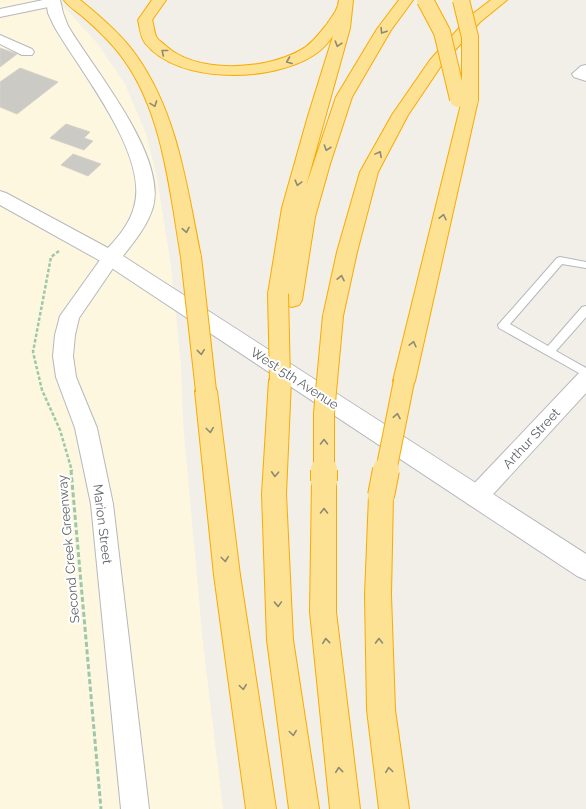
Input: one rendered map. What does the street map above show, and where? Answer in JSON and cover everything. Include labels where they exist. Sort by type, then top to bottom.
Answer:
[{"type":"highway","points":[[71,0],[111,36],[131,58],[149,90],[168,142],[191,257],[227,576],[261,809]]},
{"type":"highway","points":[[159,0],[145,20],[150,40],[167,56],[198,67],[240,71],[271,68],[304,55],[327,34],[346,3]]},
{"type":"highway","points":[[285,297],[321,164],[344,97],[384,29],[406,0]]},
{"type":"highway","points":[[425,0],[442,32],[464,100]]},
{"type":"highway","points":[[394,809],[381,710],[378,594],[381,496],[404,381],[459,148],[464,100],[472,56],[468,17],[461,0]]},
{"type":"highway","points":[[345,809],[323,612],[324,413],[333,316],[347,252],[369,172],[400,115],[434,63],[475,19],[500,0]]},
{"type":"highway","points":[[304,809],[280,640],[274,494],[277,435],[291,208],[316,116],[343,28],[346,3]]},
{"type":"street","points":[[0,13],[53,1],[58,19],[68,38],[119,116],[136,150],[142,168],[144,205],[129,235],[112,258]]},
{"type":"street","points":[[0,39],[27,52]]},
{"type":"street","name":"West 5th Avenue","points":[[0,197],[112,258],[586,568]]},
{"type":"street","name":"Marion Street","points":[[112,258],[70,316],[64,336],[63,356],[66,377],[78,404],[88,435],[102,504],[135,809]]},
{"type":"street","name":"Arthur Street","points":[[476,497],[586,379]]},
{"type":"lane","points":[[586,265],[560,260],[503,325],[586,373]]},
{"type":"lane","points":[[549,352],[586,310]]},
{"type":"path","name":"Second Creek Greenway","points":[[59,251],[52,257],[33,352],[42,390],[60,430],[72,473],[75,523],[101,809]]},
{"type":"shaded area","points":[[0,0],[51,0],[63,6],[97,43],[125,84],[146,134],[157,178],[171,266],[181,367],[183,422],[203,644],[223,809],[0,809]]},
{"type":"building","points":[[0,48],[17,54],[0,67]]},
{"type":"building","points":[[20,68],[58,82],[17,114],[0,107],[0,82]]},
{"type":"building","points":[[66,124],[90,132],[84,138],[93,141],[84,150],[50,138]]},
{"type":"building","points":[[73,154],[101,164],[88,176],[61,165]]}]
